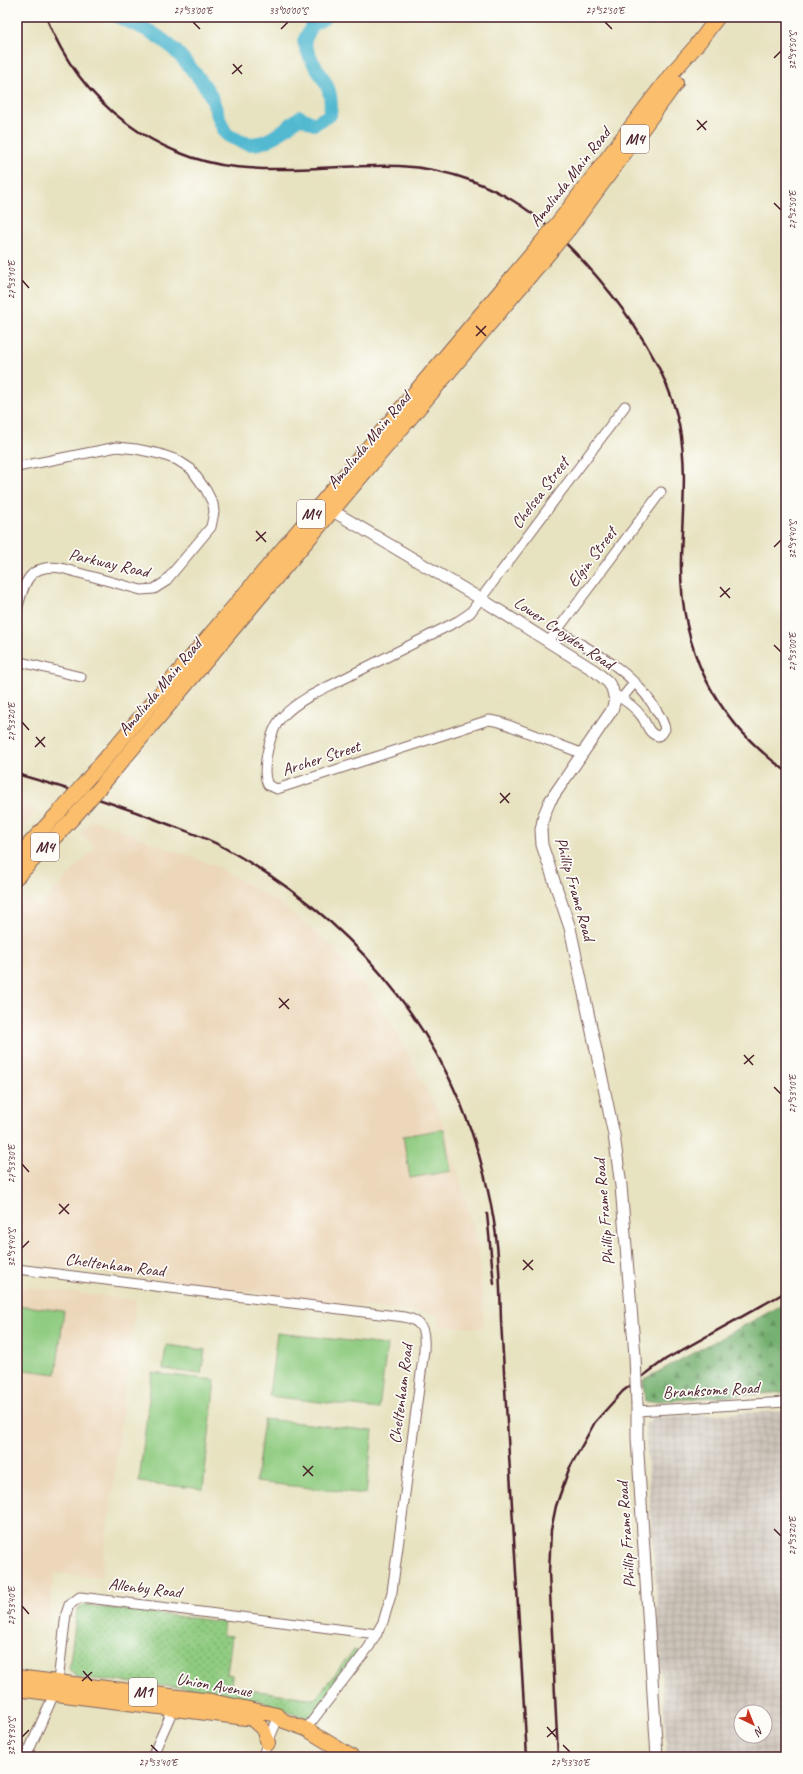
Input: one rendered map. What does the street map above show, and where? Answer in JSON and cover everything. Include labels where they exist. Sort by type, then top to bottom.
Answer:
[{"type":"main road","name":"Amalinda Main Road","points":[[17,877],[101,786],[333,511],[665,98],[696,46],[718,17]]},
{"type":"main road","name":"Amalinda Main Road","points":[[17,857],[83,785],[320,503],[545,248]]},
{"type":"main road","name":"Union Avenue","points":[[17,1677],[56,1687],[177,1702],[252,1719],[279,1719]]},
{"type":"main road","name":"Union Avenue","points":[[17,1689],[56,1687]]},
{"type":"main road","name":"Union Avenue","points":[[177,1702],[211,1701],[279,1719],[306,1729],[352,1757]]},
{"type":"main road","points":[[252,1719],[263,1729],[268,1743]]},
{"type":"street","name":"Chelsea Street","points":[[481,599],[625,406]]},
{"type":"street","name":"Parkway Road","points":[[17,467],[117,447],[126,447],[154,453],[177,460],[191,469],[210,497],[214,512],[211,527],[207,534],[170,577],[159,587],[140,590],[61,568],[47,567],[41,568],[30,576],[24,584],[17,610]]},
{"type":"street","name":"Elgin Street","points":[[549,641],[661,492]]},
{"type":"street","name":"Lower Croyden Road","points":[[320,503],[481,599],[602,676],[618,696],[641,716],[652,733],[658,736],[662,734],[664,729],[661,717],[650,700],[635,682],[624,672],[557,630]]},
{"type":"street","name":"Archer Street","points":[[481,599],[464,618],[315,694],[284,714],[276,726],[265,767],[268,785],[277,789],[288,786],[489,720],[500,722],[581,753]]},
{"type":"street","points":[[17,661],[80,677]]},
{"type":"street","points":[[618,696],[635,682]]},
{"type":"street","name":"Phillip Frame Road","points":[[618,696],[612,710],[581,753],[550,801],[544,815],[541,830],[542,845],[570,928],[614,1135],[635,1356],[637,1438],[657,1757]]},
{"type":"street","name":"Cheltenham Road","points":[[17,1269],[396,1316],[413,1319],[423,1330],[424,1350],[395,1569],[388,1609],[377,1634],[369,1647],[306,1729]]},
{"type":"street","name":"Branksome Road","points":[[637,1408],[786,1402]]},
{"type":"street","name":"Allenby Road","points":[[26,1757],[56,1687],[66,1614],[69,1605],[80,1597],[377,1634]]},
{"type":"street","points":[[152,1757],[177,1702]]},
{"type":"street","points":[[262,1757],[279,1719]]},
{"type":"shaded area","points":[[17,804],[38,809],[17,835]]},
{"type":"shaded area","points":[[93,820],[215,866],[278,902],[332,946],[376,1000],[396,1030],[445,1127],[478,1243],[484,1328],[439,1326],[439,1314],[360,1306],[33,1264],[25,1251],[27,1239],[17,1238],[17,906],[27,897],[39,907],[95,847],[80,833]]},
{"type":"shaded area","points":[[17,1286],[136,1300],[101,1578],[54,1573],[48,1620],[17,1617]]},
{"type":"shaded area","points":[[786,1411],[786,1757],[667,1757],[645,1424],[654,1417]]},
{"type":"green space","points":[[444,1129],[451,1171],[410,1178],[403,1136]]},
{"type":"green space","points":[[786,1303],[786,1392],[645,1402],[643,1380]]},
{"type":"green space","points":[[17,1305],[64,1311],[56,1374],[17,1369]]},
{"type":"green space","points":[[277,1333],[387,1345],[379,1409],[269,1396]]},
{"type":"green space","points":[[166,1345],[205,1350],[201,1374],[163,1369]]},
{"type":"green space","points":[[152,1373],[215,1380],[203,1489],[139,1482]]},
{"type":"green space","points":[[264,1419],[373,1431],[366,1494],[256,1482]]},
{"type":"green space","points":[[84,1605],[224,1622],[222,1635],[232,1636],[227,1674],[232,1675],[231,1687],[315,1699],[354,1650],[360,1654],[309,1719],[261,1701],[214,1691],[76,1677],[69,1669],[77,1610]]},
{"type":"waterway","points":[[119,17],[148,30],[171,46],[189,65],[209,92],[220,123],[227,134],[245,143],[254,144],[270,139],[300,117],[314,124],[330,115],[331,105],[329,91],[311,59],[304,41],[313,24],[326,17]]},
{"type":"railway","points":[[46,17],[69,62],[89,88],[125,122],[137,131],[164,146],[206,162],[256,169],[399,166],[455,175],[473,181],[508,198],[539,219],[561,238],[583,261],[625,312],[659,369],[671,397],[682,442],[684,475],[681,558],[682,591],[686,622],[694,651],[705,678],[720,704],[739,728],[760,750],[786,771]]},
{"type":"railway","points":[[17,774],[115,805],[197,835],[221,846],[272,877],[318,912],[360,951],[398,995],[430,1042],[456,1093],[477,1147],[494,1220],[500,1277],[501,1321],[527,1757]]},
{"type":"railway","points":[[487,1214],[494,1284]]},
{"type":"railway","points":[[558,1757],[549,1572],[551,1530],[556,1506],[569,1469],[595,1422],[623,1391],[666,1359],[786,1292]]}]
